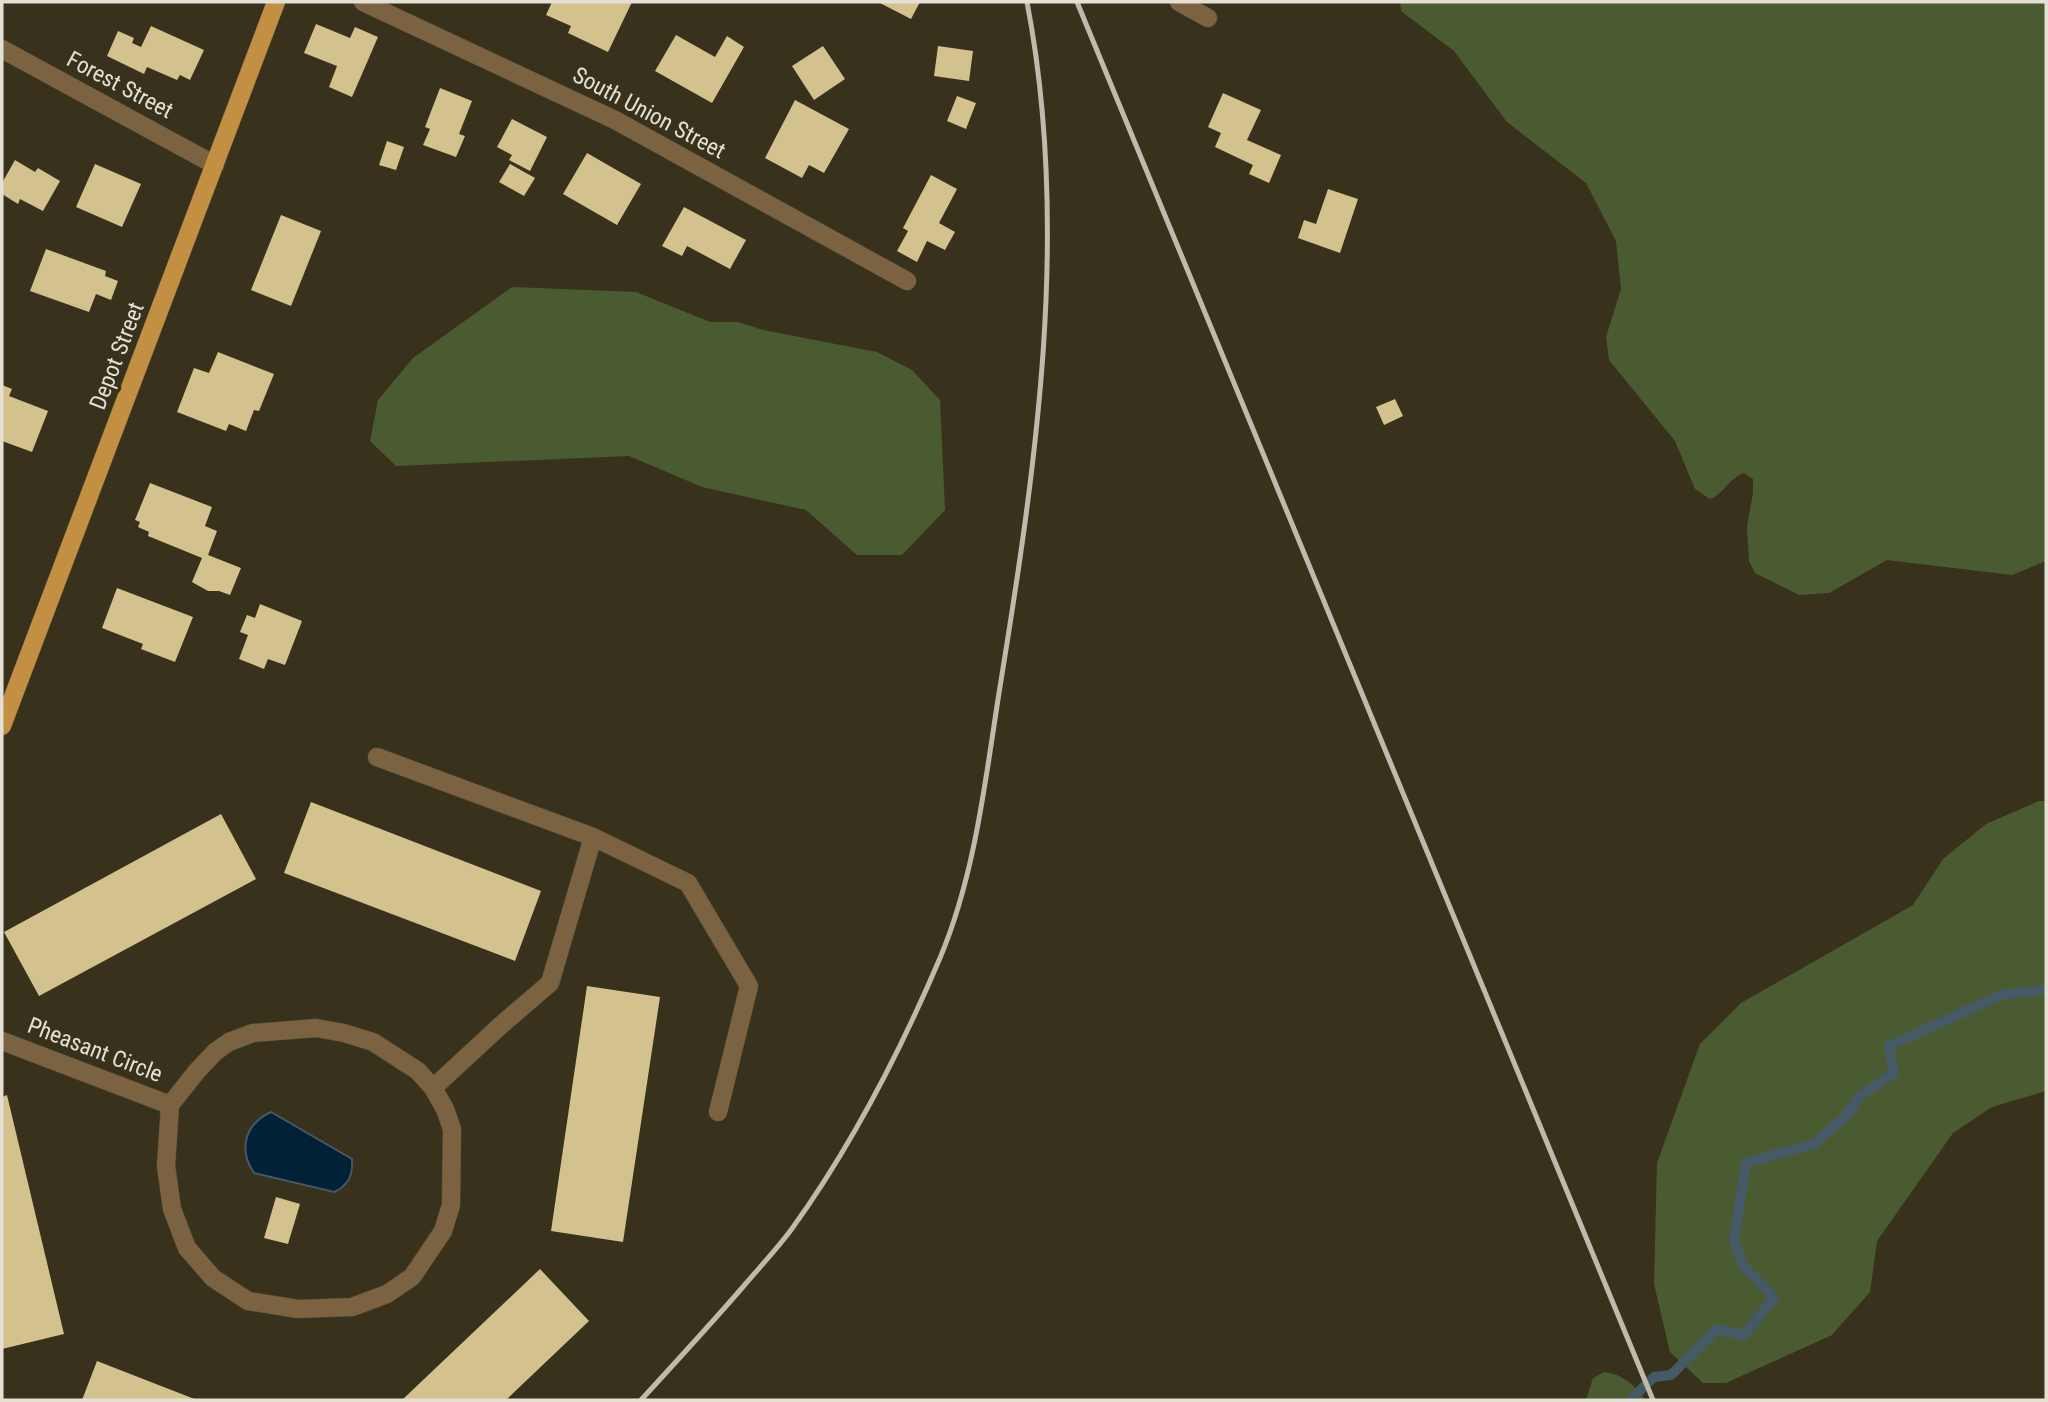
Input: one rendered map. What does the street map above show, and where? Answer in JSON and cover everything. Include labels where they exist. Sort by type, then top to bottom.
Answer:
[{"type":"main road","name":"Depot Street","points":[[3,719],[276,2]]},
{"type":"street","name":"South Union Street","points":[[363,2],[615,120],[906,281]]},
{"type":"street","points":[[1179,2],[1208,18]]},
{"type":"street","name":"Forest Street","points":[[2,49],[215,165]]},
{"type":"street","points":[[377,757],[593,836],[688,883],[749,986],[718,1112]]},
{"type":"street","points":[[433,1088],[550,983],[593,836]]},
{"type":"street","name":"Pheasant Circle","points":[[316,1028],[373,1042],[418,1071],[433,1088],[445,1109],[452,1129],[451,1205],[443,1231],[412,1277],[387,1294],[352,1307],[298,1309],[248,1301],[213,1278],[187,1248],[172,1209],[166,1166],[170,1105],[215,1052],[229,1042],[253,1033],[316,1028]]},
{"type":"street","name":"Pheasant Circle","points":[[2,1041],[170,1105]]},
{"type":"green space","points":[[1400,2],[2046,2],[2046,561],[2012,575],[1887,560],[1829,593],[1799,595],[1755,573],[1749,561],[1747,527],[1753,479],[1744,473],[1739,475],[1710,499],[1695,489],[1675,441],[1609,360],[1606,337],[1621,289],[1616,241],[1586,183],[1507,122],[1454,51],[1401,11]]},
{"type":"green space","points":[[512,287],[636,292],[710,322],[738,322],[763,330],[877,352],[912,370],[940,400],[945,510],[902,555],[857,555],[806,510],[702,487],[629,456],[396,466],[370,441],[378,400],[413,358]]},
{"type":"green space","points":[[2039,801],[2046,801],[2046,1091],[1992,1107],[1953,1133],[1877,1241],[1870,1292],[1832,1335],[1726,1383],[1703,1383],[1670,1352],[1654,1284],[1657,1163],[1700,1044],[1741,1003],[1913,905],[1943,859],[1986,824]]},
{"type":"green space","points":[[1604,1372],[1628,1381],[1645,1400],[1586,1400],[1593,1378]]},
{"type":"water","points":[[271,1112],[352,1159],[351,1175],[347,1183],[334,1192],[254,1173],[246,1155],[247,1138],[255,1123]]},
{"type":"building","points":[[552,2],[632,2],[608,52],[568,33],[571,26],[546,15]]},
{"type":"building","points":[[878,2],[920,2],[911,19]]},
{"type":"building","points":[[316,24],[350,38],[355,27],[378,37],[352,97],[329,87],[337,66],[304,53]]},
{"type":"building","points":[[151,26],[204,50],[190,80],[180,75],[177,80],[147,67],[144,74],[107,56],[118,31],[134,38],[132,43],[141,47]]},
{"type":"building","points":[[676,35],[715,57],[727,36],[744,47],[712,103],[655,71]]},
{"type":"building","points":[[823,46],[845,79],[814,100],[792,66]]},
{"type":"building","points":[[938,46],[973,51],[969,81],[934,76]]},
{"type":"building","points":[[440,88],[472,101],[459,134],[465,136],[456,157],[423,145],[430,129],[425,127]]},
{"type":"building","points":[[1223,93],[1261,110],[1247,140],[1281,155],[1269,183],[1249,174],[1253,165],[1215,147],[1221,133],[1208,127]]},
{"type":"building","points":[[957,96],[976,103],[966,129],[947,121]]},
{"type":"building","points":[[795,100],[849,129],[824,173],[809,165],[802,178],[765,158]]},
{"type":"building","points":[[512,119],[547,137],[530,171],[509,160],[512,155],[497,147]]},
{"type":"building","points":[[387,141],[404,147],[396,170],[379,165]]},
{"type":"building","points":[[587,153],[641,184],[617,225],[563,194]]},
{"type":"building","points":[[15,160],[35,172],[38,168],[60,181],[43,211],[20,199],[18,204],[2,194],[2,183]]},
{"type":"building","points":[[95,164],[141,184],[122,227],[76,207]]},
{"type":"building","points":[[510,164],[535,178],[524,196],[499,182]]},
{"type":"building","points":[[931,175],[957,189],[939,223],[955,232],[945,250],[927,241],[917,262],[897,251],[908,231],[903,228]]},
{"type":"building","points":[[1328,189],[1358,199],[1340,253],[1298,238],[1304,220],[1316,224]]},
{"type":"building","points":[[684,207],[746,240],[730,269],[687,246],[682,256],[662,246]]},
{"type":"building","points":[[281,215],[321,231],[291,306],[251,290]]},
{"type":"building","points":[[46,249],[106,271],[105,276],[118,281],[111,300],[96,294],[89,312],[30,291]]},
{"type":"building","points":[[218,352],[274,374],[259,411],[254,410],[246,431],[229,424],[226,431],[177,412],[194,368],[209,373]]},
{"type":"building","points":[[2,385],[12,389],[9,396],[48,411],[32,452],[2,441]]},
{"type":"building","points":[[1395,399],[1403,416],[1384,425],[1376,407]]},
{"type":"building","points":[[150,483],[212,507],[205,526],[217,531],[208,555],[241,568],[230,595],[208,591],[192,582],[202,558],[148,536],[149,532],[138,527],[140,522],[135,520]]},
{"type":"building","points":[[117,588],[193,617],[175,662],[141,649],[143,644],[102,628]]},
{"type":"building","points":[[260,604],[302,621],[285,665],[268,659],[264,669],[239,659],[248,635],[240,632],[247,615],[255,618]]},
{"type":"building","points":[[311,802],[541,891],[515,961],[284,873]]},
{"type":"building","points":[[221,814],[256,879],[39,996],[4,932]]},
{"type":"building","points":[[587,986],[660,997],[623,1242],[551,1231]]},
{"type":"building","points":[[7,1095],[64,1334],[2,1349],[2,1097]]},
{"type":"building","points":[[276,1197],[300,1204],[288,1244],[264,1238]]},
{"type":"building","points":[[540,1269],[589,1321],[506,1400],[402,1400]]},
{"type":"building","points":[[97,1361],[197,1400],[82,1400]]},
{"type":"waterway","points":[[1630,1400],[1654,1377],[1671,1375],[1717,1329],[1744,1335],[1774,1298],[1742,1264],[1734,1240],[1746,1163],[1814,1144],[1845,1117],[1860,1096],[1894,1073],[1889,1046],[2001,995],[2046,989]]},
{"type":"railway","points":[[641,1400],[779,1245],[834,1166],[873,1098],[908,1028],[940,958],[962,894],[983,794],[1013,607],[1036,435],[1043,348],[1047,261],[1046,174],[1040,88],[1027,2]]},
{"type":"railway","points":[[1077,2],[1653,1400]]}]
